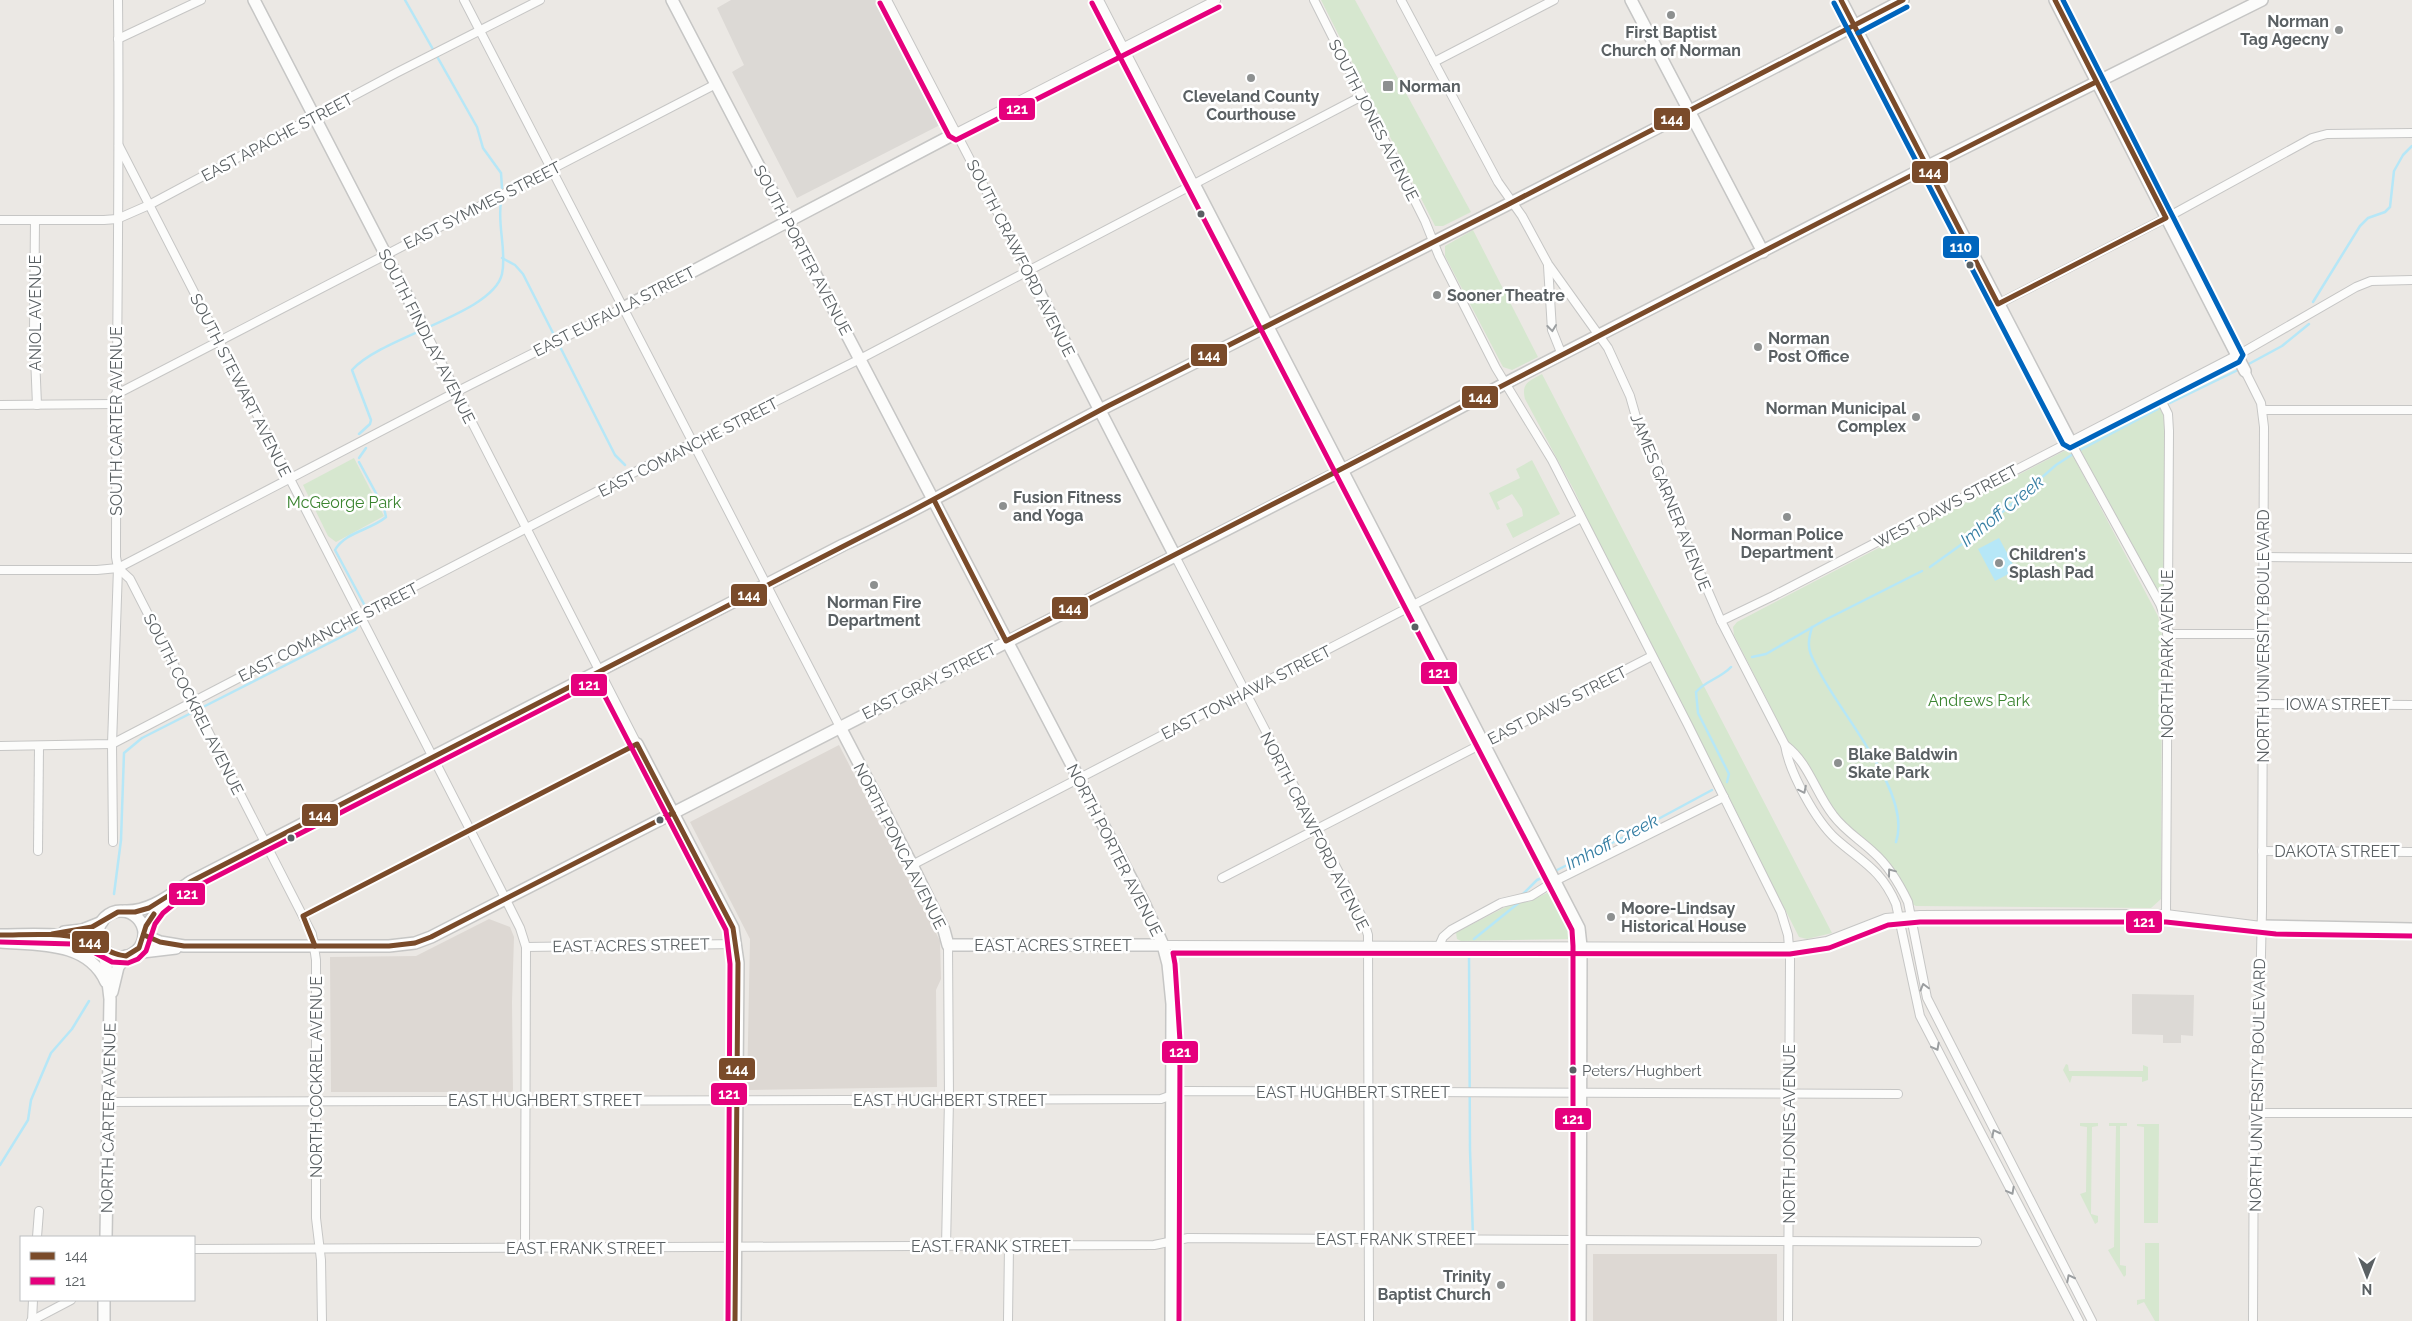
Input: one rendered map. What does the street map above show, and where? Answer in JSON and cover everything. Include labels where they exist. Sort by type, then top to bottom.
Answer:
[{"type":"street","name":"SOUTH CARTER AVENUE","points":[[113,842],[112,744],[118,568],[116,557],[115,400],[118,0]]},
{"type":"street","points":[[118,39],[201,0]]},
{"type":"street","name":"SOUTH FINDLAY AVENUE","points":[[254,0],[637,744]]},
{"type":"street","name":"NORTH PONCA AVENUE","points":[[464,0],[944,930],[948,945],[949,1099],[946,1247]]},
{"type":"street","name":"EAST APACHE STREET","points":[[0,220],[117,218],[149,205],[540,0]]},
{"type":"street","name":"SOUTH PORTER AVENUE","points":[[672,0],[934,500]]},
{"type":"street","name":"SOUTH CRAWFORD AVENUE","points":[[887,0],[1099,411]]},
{"type":"street","points":[[1098,0],[1579,928],[1581,946],[1580,1321]]},
{"type":"street","name":"EAST EUFAULA STREET","points":[[0,570],[97,570],[118,568],[1216,0]]},
{"type":"street","name":"SOUTH JONES AVENUE","points":[[1314,0],[1439,256],[1506,383],[1552,460],[1652,656]]},
{"type":"street","name":"JAMES GARNER AVENUE","points":[[1401,0],[1498,182],[1512,202],[1548,264],[1600,336],[1630,396],[1638,424],[1657,462],[1671,506],[1721,621],[1785,745],[1791,765],[1821,822],[1838,841],[1868,863],[1890,892],[1898,916],[1920,1016],[2079,1321]]},
{"type":"street","points":[[1434,62],[1554,0]]},
{"type":"street","points":[[1631,0],[1763,252]]},
{"type":"street","points":[[1841,0],[2070,441],[2160,604],[2167,625]]},
{"type":"street","points":[[0,935],[52,934],[82,930],[102,922],[111,914],[125,911],[135,912],[149,908],[190,882],[934,500],[1099,411],[1268,327],[1903,0]]},
{"type":"street","name":"NORTH UNIVERSITY BOULEVARD","points":[[2055,0],[2241,363],[2263,410],[2262,851],[2259,1040],[2254,1113],[2253,1321]]},
{"type":"street","name":"EAST GRAY STREET","points":[[315,946],[404,945],[431,937],[1341,471],[1506,383],[1928,166],[2262,0]]},
{"type":"street","name":"EAST SYMMES STREET","points":[[0,405],[37,405],[115,400],[219,341],[716,84]]},
{"type":"street","name":"EAST COMANCHE STREET","points":[[0,746],[39,747],[112,744],[194,704],[617,481],[860,359],[1362,96]]},
{"type":"street","points":[[1998,304],[2166,218],[2312,138],[2327,134],[2412,134]]},
{"type":"street","name":"SOUTH STEWART AVENUE","points":[[118,146],[524,937],[526,947],[525,1248]]},
{"type":"street","name":"ANIOL AVENUE","points":[[35,220],[34,332],[37,405]]},
{"type":"street","name":"JAMES GARNER AVENUE","points":[[1548,264],[1552,330],[1562,355]]},
{"type":"street","name":"WEST DAWS STREET","points":[[1721,621],[1773,596],[2159,396],[2241,363],[2362,284],[2386,280],[2412,280]]},
{"type":"street","name":"NORTH PARK AVENUE","points":[[2159,396],[2168,414],[2169,431],[2166,914]]},
{"type":"street","points":[[2263,410],[2412,410]]},
{"type":"street","name":"NORTH CRAWFORD AVENUE","points":[[1099,411],[1363,919],[1369,945],[1369,1321]]},
{"type":"street","name":"NORTH PORTER AVENUE","points":[[934,500],[1164,944],[1172,1004],[1171,1321]]},
{"type":"street","name":"EAST TONHAWA STREET","points":[[912,865],[1581,518]]},
{"type":"street","points":[[2264,557],[2412,558]]},
{"type":"street","name":"SOUTH COCKREL AVENUE","points":[[118,568],[130,579],[266,843]]},
{"type":"street","points":[[2167,634],[2263,634]]},
{"type":"street","name":"EAST DAWS STREET","points":[[1222,878],[1652,656]]},
{"type":"street","name":"NORTH JONES AVENUE","points":[[1652,656],[1780,912],[1788,936],[1788,1321]]},
{"type":"street","name":"IOWA STREET","points":[[2263,704],[2412,705]]},
{"type":"street","points":[[637,744],[733,928],[736,944],[735,1321]]},
{"type":"street","name":"JAMES GARNER AVENUE","points":[[1785,745],[1800,759],[1831,813],[1873,851],[1895,876],[1908,902],[1924,986],[1935,1016],[2092,1321]]},
{"type":"street","points":[[38,851],[39,747]]},
{"type":"street","points":[[1439,946],[1442,937],[1451,930],[1501,903],[1531,896],[1552,875],[1724,797]]},
{"type":"street","name":"NORTH COCKREL AVENUE","points":[[266,843],[312,934],[315,946],[316,1218],[323,1290],[322,1321]]},
{"type":"street","name":"DAKOTA STREET","points":[[2262,851],[2412,852]]},
{"type":"street","points":[[130,955],[140,948],[144,932],[170,895]]},
{"type":"street","points":[[125,911],[134,915],[140,921],[144,932],[160,942],[184,946],[315,946]]},
{"type":"street","name":"EAST ACRES STREET","points":[[948,945],[1164,944],[1789,947],[1827,941],[1871,923],[1898,916],[2166,914],[2261,926]]},
{"type":"street","points":[[102,922],[99,937],[103,947]]},
{"type":"street","points":[[2261,926],[2412,929]]},
{"type":"street","points":[[52,934],[82,938],[103,947],[118,957],[184,946]]},
{"type":"street","points":[[0,942],[61,947],[78,952],[95,964],[108,986]]},
{"type":"street","name":"EAST ACRES STREET","points":[[526,947],[736,944]]},
{"type":"street","name":"NORTH CARTER AVENUE","points":[[103,947],[110,999],[106,1236]]},
{"type":"street","name":"NORTH CARTER AVENUE","points":[[110,999],[118,967],[130,955]]},
{"type":"street","name":"EAST HUGHBERT STREET","points":[[109,1102],[1160,1099],[1183,1091],[1898,1094]]},
{"type":"street","points":[[2254,1113],[2412,1113]]},
{"type":"street","points":[[37,1236],[39,1211]]},
{"type":"street","name":"EAST FRANK STREET","points":[[195,1248],[1154,1245],[1188,1238],[1977,1242]]},
{"type":"street","points":[[1008,1321],[1009,1246]]},
{"type":"street","points":[[32,1321],[33,1301]]},
{"type":"street","points":[[32,1321],[69,1301]]},
{"type":"street","points":[[104,1301],[104,1321]]},
{"type":"shaded area","points":[[731,0],[875,0],[940,125],[797,198],[732,72],[744,65],[717,8]]},
{"type":"shaded area","points":[[839,745],[940,941],[941,979],[936,990],[937,1087],[747,1090],[750,939],[690,822]]},
{"type":"shaded area","points":[[489,919],[510,927],[514,937],[512,1002],[513,1092],[331,1092],[330,957],[416,956]]},
{"type":"shaded area","points":[[2132,994],[2194,995],[2193,1036],[2181,1035],[2181,1043],[2163,1043],[2163,1035],[2132,1034]]},
{"type":"shaded area","points":[[1593,1254],[1777,1254],[1777,1321],[1593,1321]]},
{"type":"green space","points":[[1321,0],[1355,0],[1471,212],[1443,226],[1435,226]]},
{"type":"green space","points":[[1473,230],[1538,357],[1512,370],[1503,367],[1445,256],[1445,246]]},
{"type":"green space","points":[[1542,374],[1832,933],[1807,939],[1799,937],[1575,492],[1525,399],[1524,389],[1527,383]]},
{"type":"green space","points":[[2156,403],[2163,413],[2165,425],[2164,587],[2158,593],[2077,444]]},
{"type":"green space","name":"Andrews Park","points":[[2066,450],[2071,452],[2158,616],[2162,635],[2161,899],[2151,908],[1916,906],[1912,904],[1906,891],[1840,820],[1802,758],[1789,743],[1734,635],[1733,627],[1737,622]]},
{"type":"green space","name":"McGeorge Park","points":[[354,458],[384,516],[336,542],[328,536],[303,485]]},
{"type":"green space","points":[[1532,460],[1560,514],[1513,538],[1506,524],[1523,516],[1522,509],[1512,494],[1497,502],[1500,509],[1497,510],[1489,493],[1520,478],[1516,469]]},
{"type":"green space","points":[[1551,891],[1554,892],[1572,928],[1573,937],[1571,939],[1461,941],[1457,939],[1456,933],[1459,931],[1515,902],[1528,902]]},
{"type":"green space","points":[[2066,1064],[2069,1071],[2143,1071],[2143,1065],[2148,1067],[2148,1080],[2142,1082],[2142,1077],[2072,1076],[2070,1083],[2063,1070]]},
{"type":"green space","points":[[2080,1123],[2098,1123],[2098,1126],[2092,1127],[2091,1214],[2098,1216],[2098,1222],[2095,1224],[2080,1194],[2086,1192],[2087,1127],[2080,1126]]},
{"type":"green space","points":[[2109,1123],[2127,1123],[2127,1126],[2120,1126],[2120,1265],[2126,1266],[2126,1275],[2124,1277],[2108,1250],[2114,1247],[2116,1126],[2109,1126]]},
{"type":"green space","points":[[2137,1124],[2159,1124],[2158,1223],[2144,1223],[2144,1127],[2137,1126]]},
{"type":"green space","points":[[2145,1243],[2159,1243],[2159,1321],[2155,1321],[2144,1302],[2137,1305],[2137,1300],[2145,1299]]},
{"type":"water","name":"Children's Splash Pad","points":[[1999,538],[2016,570],[1995,581],[1978,549]]},
{"type":"waterway","points":[[405,0],[477,127],[483,148],[501,173],[502,188]]},
{"type":"waterway","name":"Imhoff Creek","points":[[2313,302],[2360,226],[2368,218],[2385,212],[2390,207],[2394,171],[2403,155],[2412,146]]},
{"type":"waterway","points":[[359,434],[370,424],[371,420],[352,370],[387,346],[458,313],[479,301],[494,288],[502,274],[503,265],[500,220],[501,202]]},
{"type":"waterway","points":[[502,258],[515,265],[523,274],[615,455],[625,465]]},
{"type":"waterway","name":"Imhoff Creek","points":[[2245,366],[2282,346],[2309,324]]},
{"type":"waterway","name":"Imhoff Creek","points":[[2170,403],[2240,369]]},
{"type":"waterway","name":"Imhoff Creek","points":[[2080,450],[2158,409]]},
{"type":"waterway","points":[[359,458],[366,448]]},
{"type":"waterway","name":"Imhoff Creek","points":[[1930,567],[1983,529],[2056,465],[2073,454]]},
{"type":"waterway","points":[[359,462],[384,508],[386,517],[345,539],[335,550],[365,606]]},
{"type":"waterway","name":"Imhoff Creek","points":[[1752,657],[1766,654],[1823,621],[1922,571]]},
{"type":"waterway","points":[[114,894],[121,840],[124,753],[142,738],[355,630],[357,627]]},
{"type":"waterway","points":[[1812,627],[1809,638],[1812,658],[1827,685],[1871,753],[1894,800],[1898,822],[1896,842]]},
{"type":"waterway","name":"Imhoff Creek","points":[[1727,782],[1729,774],[1698,713],[1696,692],[1731,667]]},
{"type":"waterway","name":"Imhoff Creek","points":[[1553,872],[1634,832],[1712,790]]},
{"type":"waterway","name":"Imhoff Creek","points":[[1521,896],[1537,880],[1548,875]]},
{"type":"waterway","name":"Imhoff Creek","points":[[1474,939],[1521,901]]},
{"type":"waterway","name":"Imhoff Creek","points":[[1469,952],[1470,1150],[1473,1237]]},
{"type":"waterway","points":[[0,1165],[28,1120],[31,1100],[51,1053],[72,1029],[89,1001]]},
{"type":"transit line","name":"144","points":[[1841,0],[1998,304],[2166,218],[2055,0]]},
{"type":"transit line","name":"144","points":[[52,934],[92,927],[118,912],[135,912],[149,908],[190,882],[910,512],[1108,406],[1507,205],[1903,0]]},
{"type":"transit line","name":"110","points":[[1834,3],[2063,444],[2070,448],[2239,362],[2243,355],[2063,0]]},
{"type":"transit line","name":"121","points":[[880,3],[949,136],[956,140],[1219,7]]},
{"type":"transit line","name":"121","points":[[1092,3],[1572,930],[1573,1321]]},
{"type":"transit line","name":"110","points":[[1858,33],[1907,7]]},
{"type":"transit line","name":"144","points":[[934,500],[1006,641],[2096,82]]},
{"type":"transit line","name":"121","points":[[0,942],[73,944],[86,948],[112,962],[128,963],[138,959],[146,951],[155,924],[163,913],[194,888],[597,681],[726,930],[730,964],[728,1321]]},
{"type":"transit line","name":"144","points":[[315,946],[303,916],[637,744],[733,928],[738,963],[735,1321]]},
{"type":"transit line","name":"144","points":[[144,935],[160,942],[184,946],[389,946],[415,943],[431,937],[673,813]]},
{"type":"transit line","name":"144","points":[[0,935],[62,935],[83,939],[114,953],[126,956],[139,948],[146,926],[154,914]]},
{"type":"transit line","name":"121","points":[[1179,1321],[1180,1041],[1173,953],[1790,954],[1829,948],[1888,925],[1920,922],[2166,922],[2276,934],[2412,936]]},
{"type":"place","name":"First Baptist Church of Norman","points":[[1671,15]]},
{"type":"place","name":"Norman Tag Agecny","points":[[2339,30]]},
{"type":"place","name":"Cleveland County Courthouse","points":[[1251,78]]},
{"type":"place","name":"Norman","points":[[1388,86]]},
{"type":"place","name":"Sooner Theatre","points":[[1437,295]]},
{"type":"place","name":"Norman Post Office","points":[[1758,347]]},
{"type":"place","name":"Norman Municipal Complex","points":[[1916,417]]},
{"type":"place","name":"Fusion Fitness and Yoga","points":[[1003,506]]},
{"type":"place","name":"Norman Police Department","points":[[1787,517]]},
{"type":"place","name":"Children's Splash Pad","points":[[1999,563]]},
{"type":"place","name":"Norman Fire Department","points":[[874,585]]},
{"type":"place","name":"Blake Baldwin Skate Park","points":[[1838,763]]},
{"type":"place","name":"Moore-Lindsay Historical House","points":[[1611,917]]},
{"type":"place","name":"Peters/Hughbert","points":[[1573,1070]]},
{"type":"place","name":"Trinity Baptist Church","points":[[1501,1285]]}]
